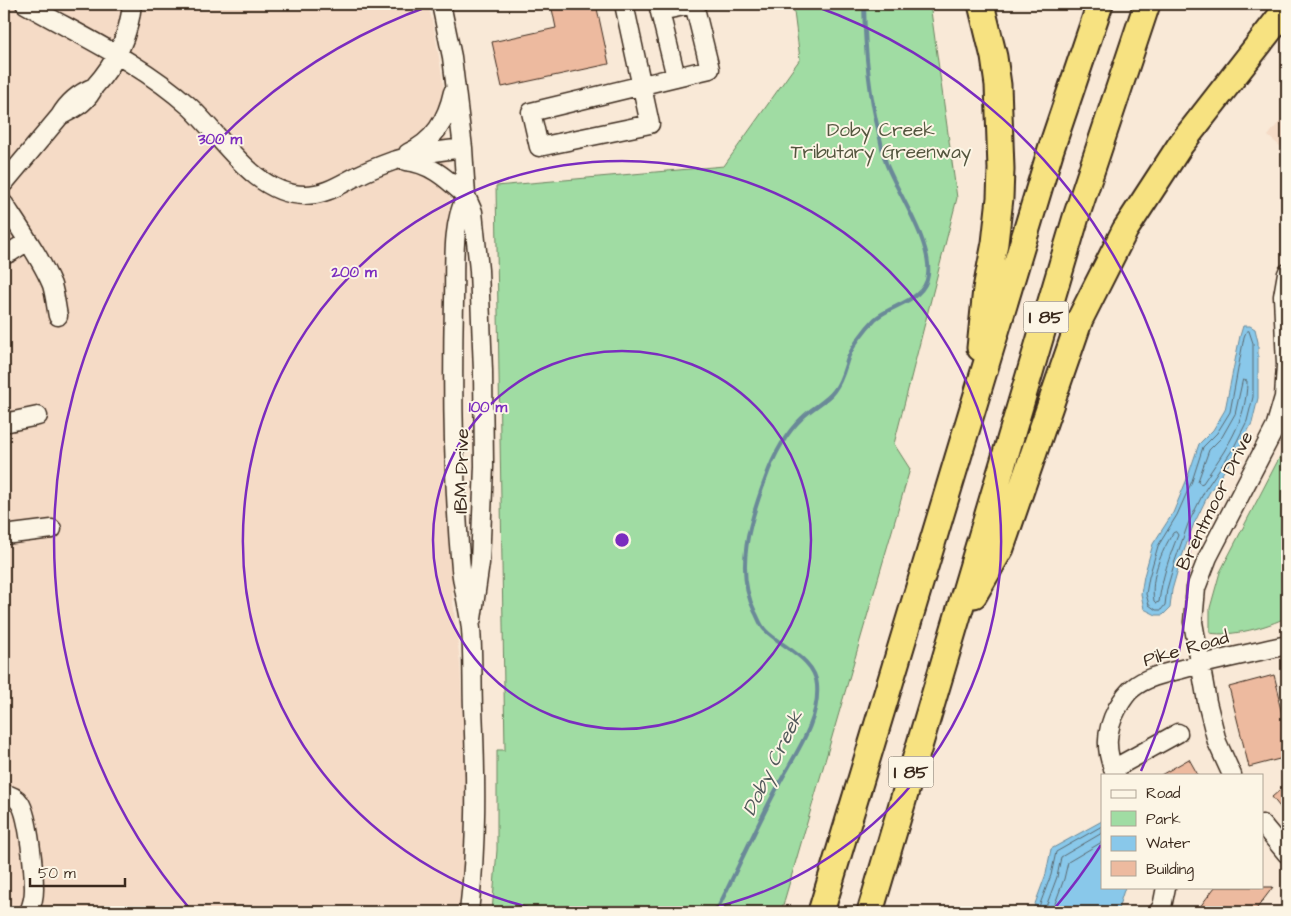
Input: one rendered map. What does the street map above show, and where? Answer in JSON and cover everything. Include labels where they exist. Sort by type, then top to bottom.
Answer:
[{"type":"highway","points":[[979,387],[980,332],[1000,198],[1001,169],[998,85],[994,57],[981,4]]},
{"type":"highway","name":"I 85","points":[[821,912],[1051,149],[1100,4]]},
{"type":"highway","name":"I 85","points":[[870,912],[1076,217],[1147,4]]},
{"type":"highway","points":[[953,632],[1001,548],[1080,319],[1124,230],[1181,144],[1287,8]]},
{"type":"street","points":[[25,4],[140,69],[173,92],[201,117],[259,179],[280,191],[298,195],[321,193],[333,189],[360,174],[394,161],[463,148]]},
{"type":"street","points":[[4,183],[60,116],[78,107],[91,94],[116,55],[127,30],[132,4]]},
{"type":"street","name":"IBM Drive","points":[[441,4],[452,57],[463,148],[466,196],[474,212],[479,270],[484,416],[480,563],[470,628]]},
{"type":"street","points":[[624,4],[642,85],[650,124],[539,147],[531,112],[642,85],[676,77],[710,69],[694,4],[659,8],[676,77]]},
{"type":"street","points":[[394,161],[423,145],[435,134],[452,100],[455,80]]},
{"type":"street","points":[[394,161],[411,161],[427,165],[466,196]]},
{"type":"street","name":"IBM Drive","points":[[466,196],[459,213],[455,246],[453,396],[455,478],[460,551],[470,628],[475,829],[469,912]]},
{"type":"street","points":[[4,204],[28,242],[52,287],[58,316]]},
{"type":"street","points":[[4,255],[28,242]]},
{"type":"street","name":"Brentmoor Drive","points":[[1232,774],[1217,742],[1207,702],[1193,622],[1196,588],[1208,557],[1275,428],[1284,397],[1286,365],[1283,296],[1287,273]]},
{"type":"street","points":[[4,423],[38,416]]},
{"type":"street","points":[[4,535],[52,529]]},
{"type":"street","name":"Pike Road","points":[[1115,772],[1109,758],[1106,740],[1111,720],[1121,702],[1133,688],[1156,676],[1200,664],[1287,645]]},
{"type":"street","points":[[1115,772],[1178,733]]},
{"type":"street","points":[[4,794],[16,799],[25,814],[34,885],[29,912]]},
{"type":"street","points":[[1264,826],[1287,854]]},
{"type":"street","points":[[1158,912],[1162,907],[1166,888]]},
{"type":"shaded area","points":[[4,4],[428,4],[443,82],[450,204],[445,306],[445,390],[453,602],[460,663],[467,796],[467,836],[462,912],[4,912]]},
{"type":"shaded area","points":[[1287,112],[1287,152],[1268,136]]},
{"type":"green space","name":"Doby Creek Tributary Greenway","points":[[793,4],[930,4],[957,198],[894,444],[910,469],[781,912],[492,912],[497,850],[497,750],[505,750],[496,186],[724,166],[800,59]]},
{"type":"green space","points":[[1287,443],[1287,617],[1249,630],[1228,634],[1210,633],[1210,608],[1220,572]]},
{"type":"water","points":[[1243,326],[1250,326],[1255,329],[1258,342],[1258,398],[1252,423],[1237,452],[1209,493],[1193,526],[1172,590],[1170,608],[1163,615],[1156,615],[1144,609],[1141,594],[1153,544],[1173,513],[1199,444],[1213,430],[1225,410]]},
{"type":"water","points":[[1101,822],[1101,888],[1125,888],[1117,912],[1032,912],[1046,874],[1051,849]]},
{"type":"building","points":[[551,4],[596,4],[609,64],[502,87],[492,42],[556,28]]},
{"type":"building","points":[[1274,675],[1287,734],[1287,757],[1249,767],[1229,687]]},
{"type":"building","points":[[1189,759],[1197,774],[1163,774]]},
{"type":"building","points":[[1287,784],[1287,816],[1272,797]]},
{"type":"building","points":[[1273,887],[1254,912],[1196,912],[1214,888]]},
{"type":"waterway","name":"Doby Creek","points":[[716,912],[770,801],[805,738],[817,699],[817,685],[810,667],[804,660],[763,628],[749,596],[745,563],[746,546],[759,496],[784,439],[806,414],[827,398],[837,387],[850,353],[863,332],[882,314],[907,301],[921,291],[926,284],[928,275],[928,262],[920,233],[891,175],[883,152],[870,85],[866,53],[864,4]]}]
